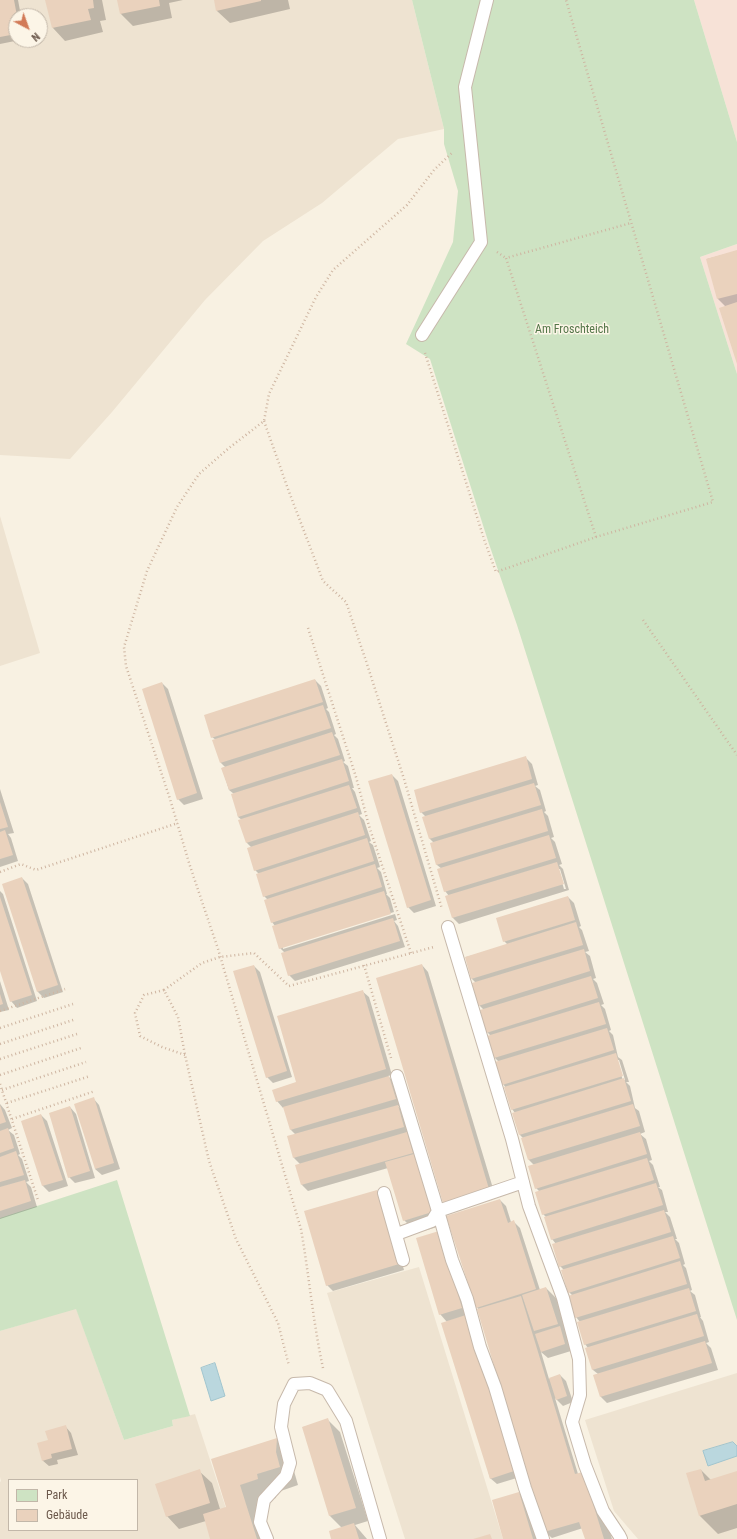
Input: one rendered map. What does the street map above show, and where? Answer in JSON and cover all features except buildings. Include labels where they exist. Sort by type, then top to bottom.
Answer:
[{"type":"lane","points":[[422,335],[481,242],[466,87],[487,0]]},
{"type":"lane","points":[[448,927],[512,1140],[529,1206],[563,1298],[579,1359],[580,1395],[572,1422],[584,1464],[603,1511],[621,1539]]},
{"type":"lane","points":[[397,1076],[452,1260],[467,1299],[480,1347],[495,1387],[525,1488],[543,1539]]},
{"type":"lane","points":[[397,1234],[432,1221],[438,1211],[523,1182]]},
{"type":"lane","points":[[384,1193],[397,1234],[403,1260]]},
{"type":"lane","points":[[267,1539],[260,1522],[264,1500],[286,1476],[290,1463],[281,1427],[284,1404],[294,1384],[310,1383],[327,1390],[346,1421],[380,1539]]},
{"type":"path","points":[[422,335],[424,352],[496,572],[596,537],[713,502],[566,0]]},
{"type":"path","points":[[448,927],[402,772],[346,602],[323,581],[264,421],[269,394],[316,297],[333,270],[407,205],[434,170],[470,135]]},
{"type":"path","points":[[596,537],[506,258],[631,223]]},
{"type":"path","points":[[264,421],[199,474],[177,507],[147,571],[124,646],[126,666],[178,823],[220,957],[301,1229],[312,1311],[327,1390]]},
{"type":"path","points":[[643,620],[737,755]]},
{"type":"path","points":[[308,628],[356,777],[369,826],[411,953]]},
{"type":"path","points":[[0,872],[22,864],[36,870],[178,823]]},
{"type":"path","points":[[185,1055],[162,1047],[140,1036],[135,1013],[144,994],[164,990],[202,963],[220,957],[254,953],[289,986],[452,942]]},
{"type":"path","points":[[364,965],[397,1076]]},
{"type":"path","points":[[0,1011],[65,989]]},
{"type":"path","points":[[164,990],[178,1017],[209,1161],[236,1239],[278,1323],[294,1384]]},
{"type":"path","points":[[0,1028],[73,1004]]},
{"type":"path","points":[[0,1044],[76,1019]]},
{"type":"path","points":[[0,1059],[77,1034]]},
{"type":"path","points":[[0,1075],[81,1048]]},
{"type":"path","points":[[2,1090],[86,1062]]},
{"type":"path","points":[[7,1103],[90,1076]]},
{"type":"path","points":[[0,1084],[38,1200]]},
{"type":"path","points":[[12,1119],[95,1091]]},
{"type":"shaded area","points":[[0,0],[412,0],[444,129],[398,139],[322,203],[263,241],[205,300],[112,412],[70,459],[0,455]]},
{"type":"shaded area","points":[[694,0],[737,0],[737,142]]},
{"type":"shaded area","points":[[737,244],[737,374],[700,257]]},
{"type":"shaded area","points":[[0,516],[40,653],[0,666]]},
{"type":"shaded area","points":[[419,1267],[503,1539],[405,1539],[327,1293]]},
{"type":"shaded area","points":[[76,1308],[124,1440],[173,1426],[172,1420],[195,1414],[236,1539],[0,1539],[0,1331]]},
{"type":"shaded area","points":[[737,1373],[737,1539],[638,1539],[614,1511],[585,1420]]},
{"type":"green space","name":"Am Froschteich","points":[[412,0],[694,0],[737,142],[737,244],[700,257],[737,374],[737,1320],[517,625],[489,544],[430,359],[406,344],[453,242],[458,191],[444,144],[444,129]]},
{"type":"green space","points":[[117,1180],[190,1416],[172,1420],[173,1426],[124,1440],[76,1309],[0,1331],[0,1218]]},
{"type":"water","points":[[215,1363],[225,1396],[211,1401],[201,1368]]},
{"type":"water","points":[[733,1442],[737,1446],[737,1456],[708,1466],[703,1451]]}]
